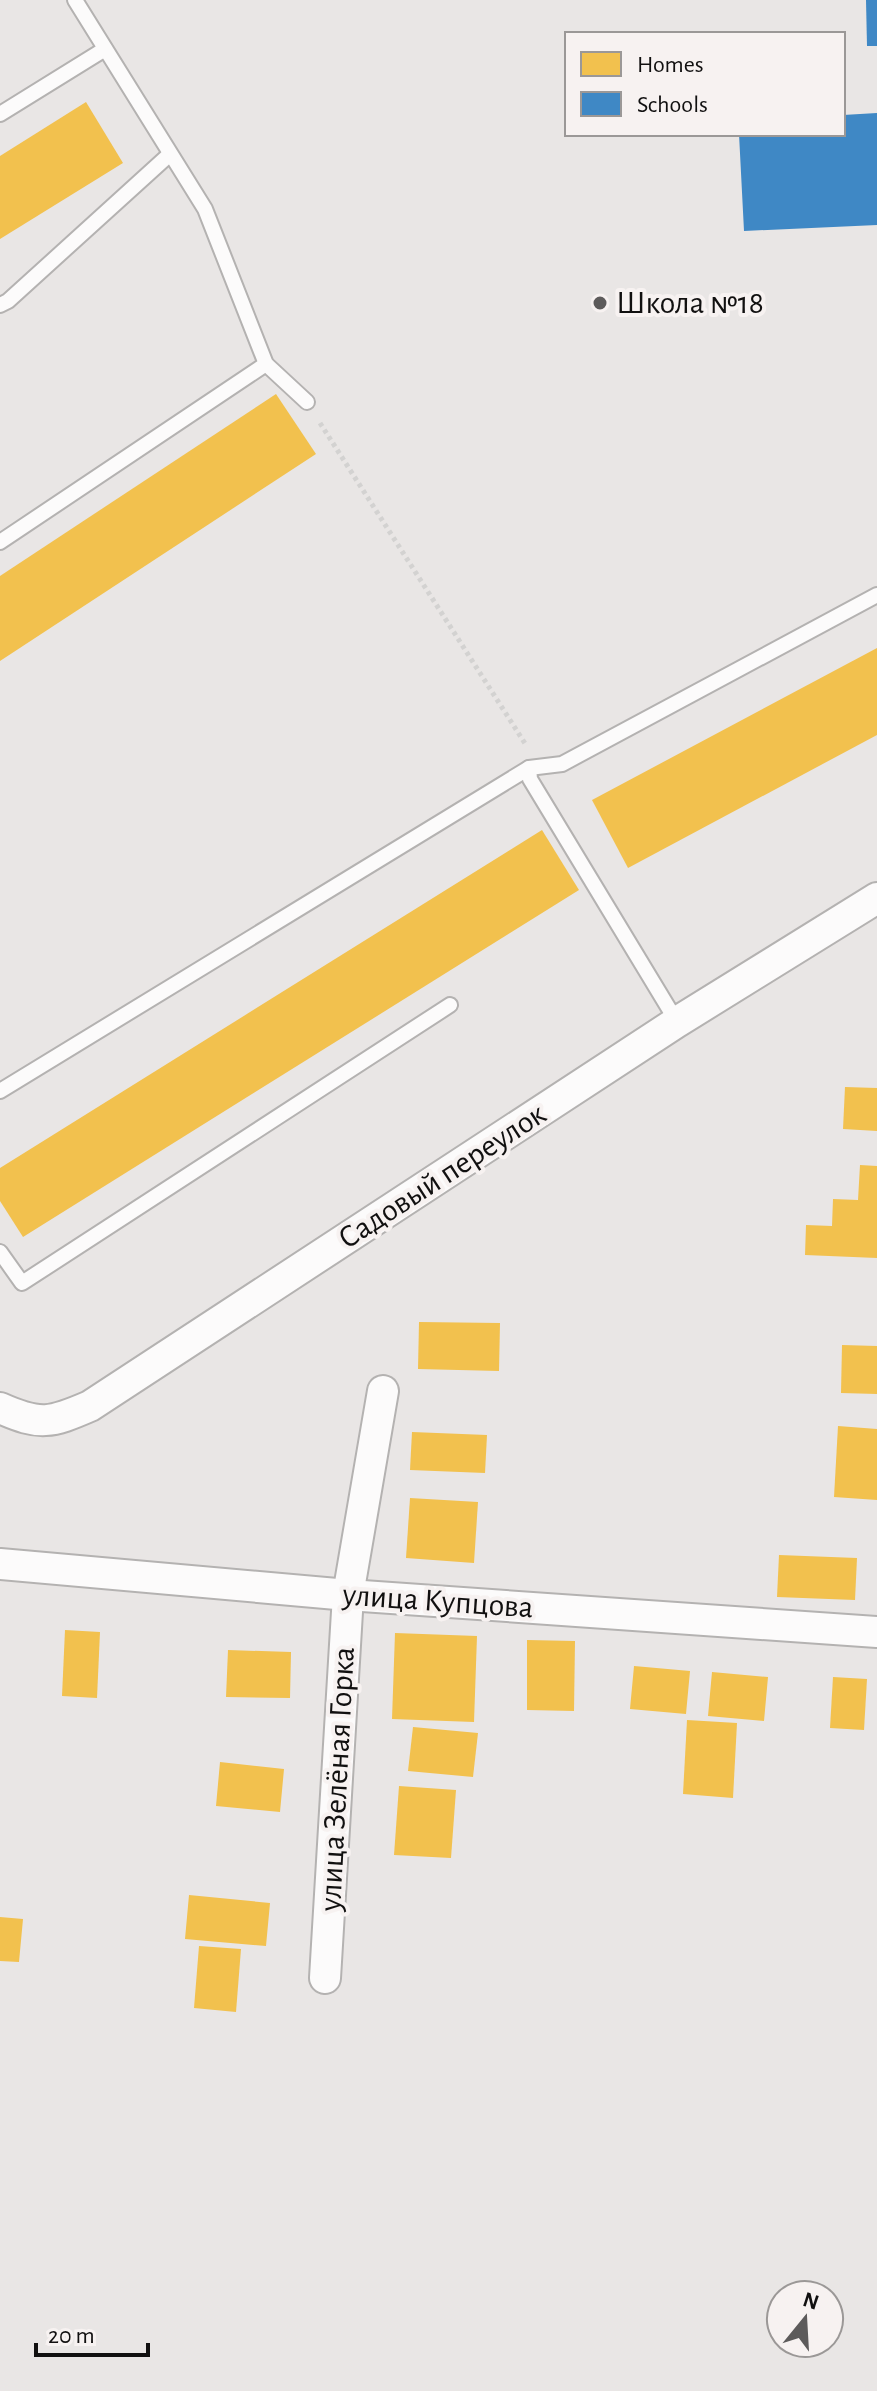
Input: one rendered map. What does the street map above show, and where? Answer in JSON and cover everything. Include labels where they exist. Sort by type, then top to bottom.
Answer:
[{"type":"street","name":"Садовый переулок","points":[[0,1408],[24,1419],[57,1420],[90,1406],[677,1022],[877,898]]},
{"type":"street","name":"улица Зелёная Горка","points":[[325,1978],[348,1595],[383,1391]]},
{"type":"street","name":"улица Купцова","points":[[0,1564],[348,1595],[877,1632]]},
{"type":"lane","points":[[75,0],[205,209],[266,364],[307,402]]},
{"type":"lane","points":[[0,114],[105,49]]},
{"type":"lane","points":[[0,305],[170,154]]},
{"type":"lane","points":[[0,542],[266,364]]},
{"type":"lane","points":[[0,1091],[535,767],[562,764],[877,595]]},
{"type":"lane","points":[[535,767],[530,779],[677,1022]]},
{"type":"lane","points":[[0,1252],[22,1283],[450,1005]]},
{"type":"path","points":[[307,402],[535,767]]},
{"type":"building: Homes","points":[[86,102],[123,163],[0,239],[0,156]]},
{"type":"building: Homes","points":[[276,394],[316,454],[0,661],[0,576]]},
{"type":"building: Homes","points":[[877,648],[877,735],[628,868],[592,800]]},
{"type":"building: Homes","points":[[542,830],[579,890],[23,1237],[0,1201],[0,1168]]},
{"type":"building: Homes","points":[[845,1087],[877,1088],[877,1131],[843,1129]]},
{"type":"building: Homes","points":[[860,1165],[877,1166],[877,1258],[805,1255],[806,1225],[832,1226],[833,1199],[858,1200]]},
{"type":"building: Homes","points":[[419,1322],[500,1323],[499,1371],[418,1369]]},
{"type":"building: Homes","points":[[842,1345],[877,1346],[877,1394],[841,1393]]},
{"type":"building: Homes","points":[[838,1426],[877,1429],[877,1500],[834,1497]]},
{"type":"building: Homes","points":[[412,1432],[487,1435],[485,1473],[410,1470]]},
{"type":"building: Homes","points":[[410,1498],[478,1502],[474,1563],[406,1558]]},
{"type":"building: Homes","points":[[779,1555],[857,1558],[855,1600],[777,1597]]},
{"type":"building: Homes","points":[[65,1630],[100,1632],[97,1698],[62,1696]]},
{"type":"building: Homes","points":[[395,1633],[477,1636],[474,1722],[392,1719]]},
{"type":"building: Homes","points":[[527,1640],[575,1641],[574,1711],[527,1710]]},
{"type":"building: Homes","points":[[228,1650],[291,1652],[290,1698],[226,1697]]},
{"type":"building: Homes","points":[[634,1666],[690,1671],[686,1714],[630,1709]]},
{"type":"building: Homes","points":[[712,1672],[768,1677],[764,1721],[708,1716]]},
{"type":"building: Homes","points":[[833,1677],[867,1679],[864,1730],[830,1728]]},
{"type":"building: Homes","points":[[687,1720],[737,1723],[733,1798],[683,1794]]},
{"type":"building: Homes","points":[[413,1727],[478,1733],[473,1777],[408,1771]]},
{"type":"building: Homes","points":[[220,1762],[284,1769],[280,1812],[216,1806]]},
{"type":"building: Homes","points":[[399,1786],[456,1790],[451,1858],[394,1855]]},
{"type":"building: Homes","points":[[189,1895],[270,1903],[266,1946],[185,1939]]},
{"type":"building: Homes","points":[[0,1917],[23,1919],[19,1962],[0,1961]]},
{"type":"building: Homes","points":[[199,1946],[241,1949],[236,2012],[194,2008]]},
{"type":"building: Schools","points":[[866,0],[877,0],[877,46],[867,46]]},
{"type":"building: Schools","points":[[877,113],[877,225],[744,231],[739,136],[845,136],[845,115]]},
{"type":"place","name":"Школа №18","points":[[600,303]]}]
